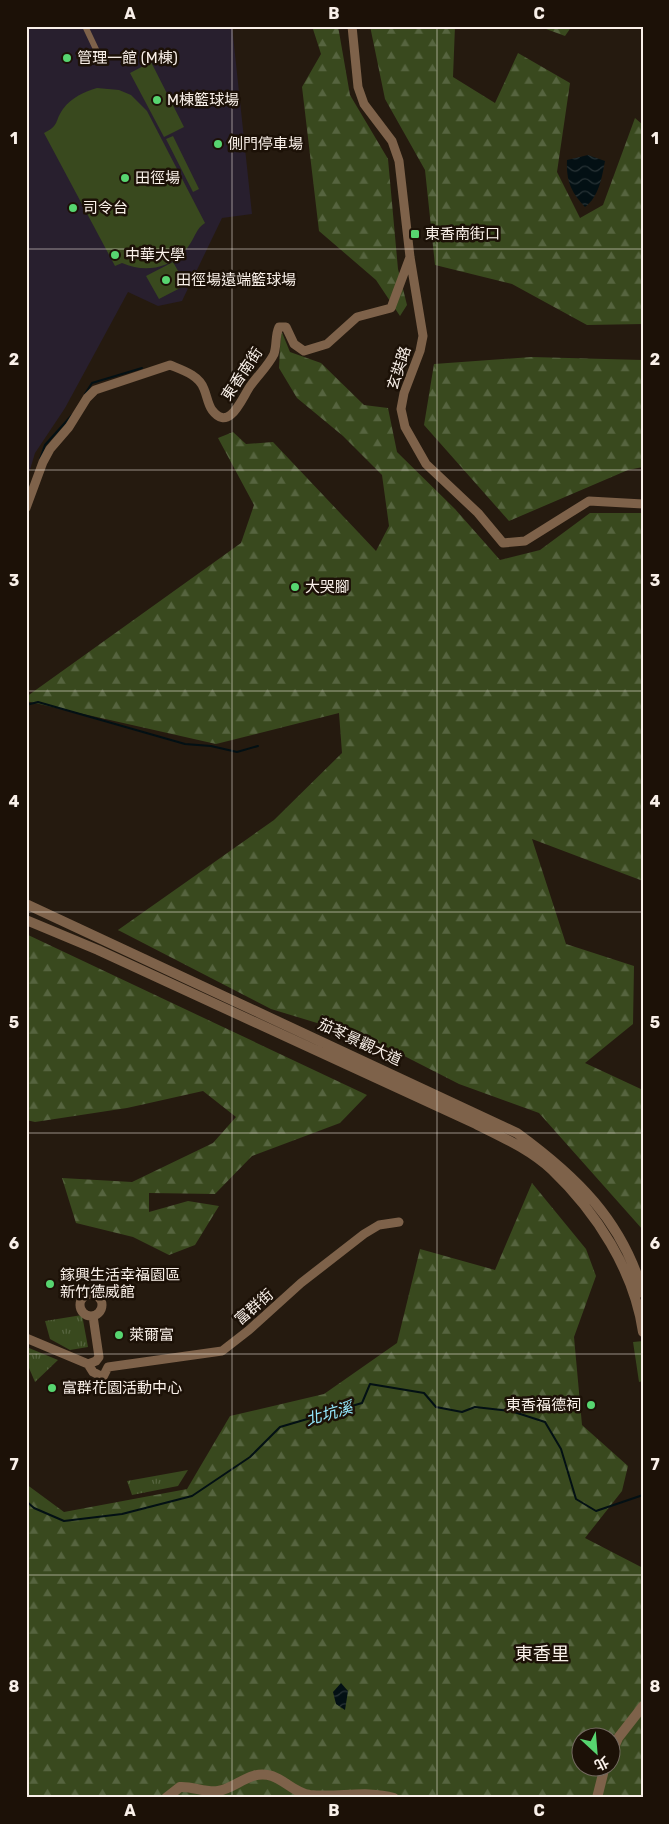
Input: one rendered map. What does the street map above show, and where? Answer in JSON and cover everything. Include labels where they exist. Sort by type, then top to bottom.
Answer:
[{"type":"street","points":[[85,26],[102,62]]},
{"type":"street","name":"玄奘路","points":[[352,26],[358,87],[364,104],[392,141],[399,161],[410,257],[423,336],[420,351],[404,393],[401,409],[405,427],[426,464],[478,513],[503,543],[525,541],[589,501],[643,504]]},
{"type":"street","name":"東香南街","points":[[26,508],[50,448],[69,427],[87,398],[95,390],[170,365],[200,381],[211,409],[217,415],[222,418],[230,415],[243,402],[250,386],[268,364],[275,351],[279,327],[286,327],[294,344],[304,351],[327,344],[357,317],[391,308],[410,257]]},
{"type":"street","name":"茄苳景觀大道","points":[[26,904],[516,1133],[556,1162],[584,1188],[599,1205],[619,1249]]},
{"type":"street","name":"茄苳景觀大道","points":[[26,920],[98,950],[506,1139],[551,1170],[592,1215],[619,1249]]},
{"type":"street","name":"富群街","points":[[108,1367],[222,1351],[249,1330],[301,1283],[364,1234],[379,1225],[399,1222]]},
{"type":"street","points":[[619,1249],[643,1294]]},
{"type":"street","points":[[619,1249],[643,1332]]},
{"type":"street","points":[[26,1338],[92,1362],[108,1367],[103,1378],[93,1372],[92,1362],[99,1353],[93,1316]]},
{"type":"street","points":[[622,1733],[643,1706]]},
{"type":"street","points":[[166,1798],[180,1788],[218,1791],[259,1774],[272,1776],[298,1792],[310,1795],[371,1793],[394,1798]]},
{"type":"street","points":[[597,1798],[602,1776]]},
{"type":"shaded area","name":"中華大學","points":[[26,26],[232,26],[252,214],[222,218],[182,301],[158,306],[128,292],[65,408],[35,453],[26,483]]},
{"type":"green space","points":[[312,26],[338,26],[350,95],[388,159],[398,269],[407,305],[400,316],[376,280],[319,231],[302,87],[321,54]]},
{"type":"green space","points":[[370,26],[455,26],[453,77],[495,103],[518,53],[570,83],[557,172],[580,218],[603,205],[635,118],[643,125],[643,324],[587,325],[512,284],[435,265],[425,170],[385,99]]},
{"type":"green space","points":[[538,26],[572,26],[565,36]]},
{"type":"green space","name":"M棟籃球場","points":[[151,62],[184,127],[164,137],[130,73]]},
{"type":"green space","name":"田徑場","points":[[97,88],[119,90],[131,95],[147,111],[205,223],[198,230],[184,252],[176,259],[159,267],[141,268],[122,263],[115,266],[44,133],[55,125],[60,113],[70,101],[83,93]]},
{"type":"green space","points":[[173,136],[199,189],[193,192],[166,139]]},
{"type":"green space","name":"田徑場遠端籃球場","points":[[173,262],[186,285],[159,299],[146,276]]},
{"type":"green space","points":[[281,330],[290,352],[321,363],[364,405],[388,408],[397,452],[455,509],[500,560],[540,550],[590,513],[643,513],[643,881],[532,839],[566,944],[634,966],[633,1024],[585,1063],[643,1090],[643,1230],[539,1113],[459,1084],[373,1040],[271,1009],[118,930],[274,820],[342,753],[339,713],[216,744],[26,701],[26,697],[241,543],[254,505],[218,438],[233,432],[246,444],[273,442],[376,551],[389,526],[382,475],[343,436],[297,398],[279,368]]},
{"type":"green space","points":[[531,357],[643,360],[643,467],[628,470],[509,521],[424,425],[434,364]]},
{"type":"green space","points":[[26,934],[367,1095],[340,1123],[252,1156],[215,1194],[149,1193],[149,1212],[188,1201],[219,1206],[195,1245],[169,1255],[133,1237],[76,1223],[62,1178],[132,1182],[213,1143],[236,1117],[203,1091],[127,1108],[35,1122],[26,1120]]},
{"type":"green space","points":[[532,1183],[586,1249],[596,1276],[574,1337],[582,1425],[628,1466],[622,1491],[585,1538],[643,1568],[643,1798],[26,1798],[26,1484],[64,1512],[187,1489],[230,1416],[324,1394],[397,1343],[420,1249],[495,1270]]},
{"type":"green space","points":[[82,1315],[88,1347],[70,1350],[50,1339],[45,1321]]},
{"type":"green space","points":[[643,1341],[643,1381],[639,1382],[633,1342]]},
{"type":"green space","points":[[29,1348],[58,1360],[35,1382],[26,1361]]},
{"type":"green space","points":[[188,1470],[178,1486],[132,1495],[127,1481]]},
{"type":"water","points":[[588,155],[605,161],[597,192],[585,207],[570,186],[567,174],[567,160]]},
{"type":"water","points":[[341,1683],[348,1691],[345,1710],[336,1704],[333,1692]]},
{"type":"waterway","points":[[85,394],[92,383],[142,368]]},
{"type":"waterway","points":[[40,459],[45,445],[72,415]]},
{"type":"waterway","points":[[26,705],[38,702],[185,744],[211,746],[237,752],[258,746]]},
{"type":"waterway","name":"北坑溪","points":[[26,1501],[34,1508],[64,1521],[122,1514],[192,1496],[250,1457],[280,1427],[362,1403],[370,1384],[424,1393],[436,1407],[462,1412],[475,1407],[511,1411],[545,1422],[561,1449],[576,1499],[596,1511],[643,1495]]},
{"type":"place","name":"管理一館 (M棟)","points":[[67,58]]},
{"type":"place","name":"M棟籃球場","points":[[157,100]]},
{"type":"place","name":"側門停車場","points":[[218,144]]},
{"type":"place","name":"田徑場","points":[[125,178]]},
{"type":"place","name":"司令台","points":[[73,208]]},
{"type":"place","name":"東香南街口","points":[[415,234]]},
{"type":"place","name":"中華大學","points":[[115,255]]},
{"type":"place","name":"田徑場遠端籃球場","points":[[166,280]]},
{"type":"place","name":"大哭腳","points":[[295,587]]},
{"type":"place","name":"鎵興生活幸福園區 新竹德威館","points":[[50,1284]]},
{"type":"place","name":"萊爾富","points":[[119,1335]]},
{"type":"place","name":"富群花園活動中心","points":[[52,1388]]},
{"type":"place","name":"東香福德祠","points":[[591,1405]]},
{"type":"district","name":"東香里","points":[[542,1654]]}]
